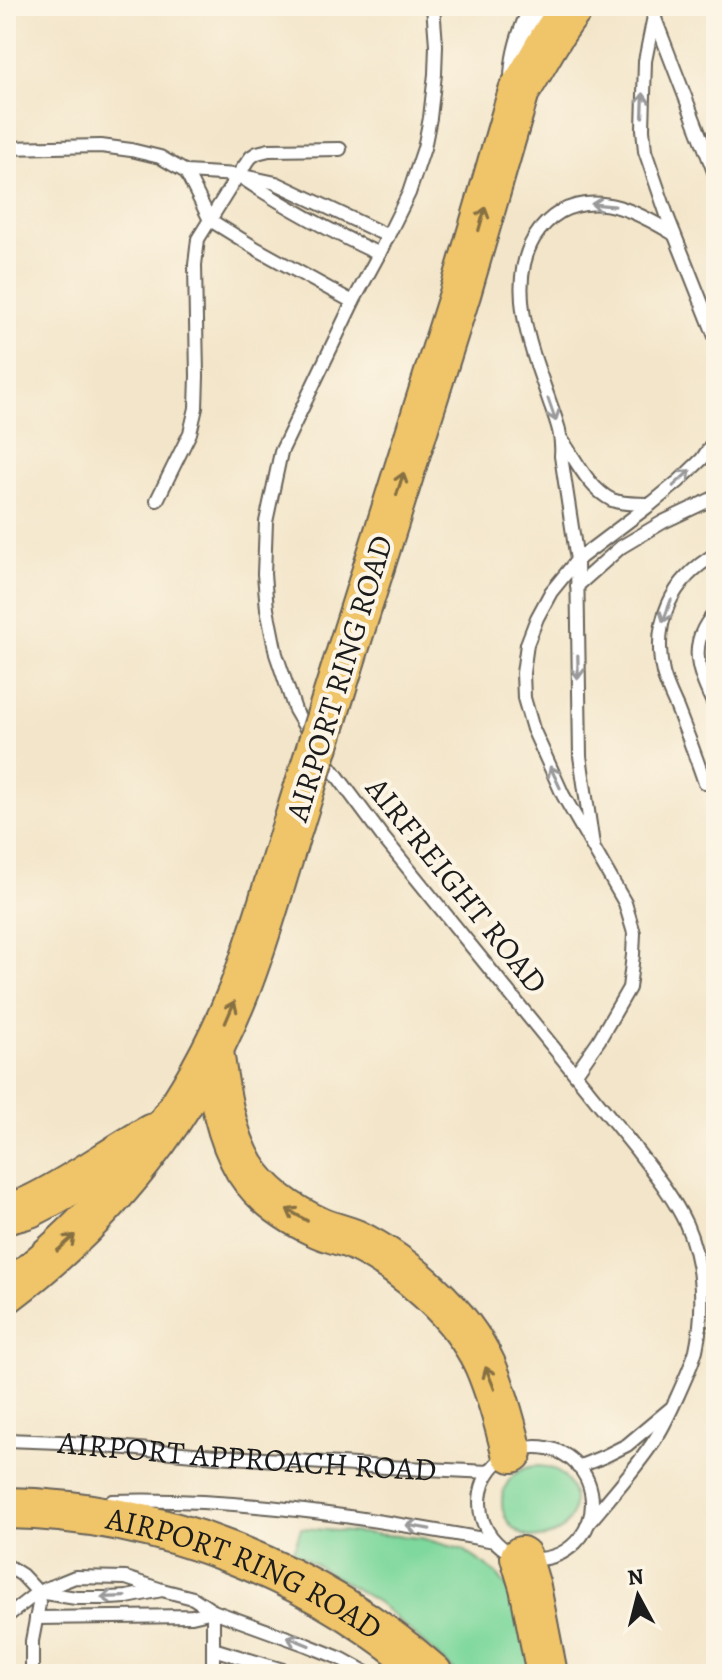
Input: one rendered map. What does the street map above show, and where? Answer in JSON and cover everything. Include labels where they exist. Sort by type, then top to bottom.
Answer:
[{"type":"main road","name":"AIRPORT RING ROAD","points":[[6,1293],[97,1213],[139,1165],[213,1051],[245,974],[293,825],[460,294],[519,91],[554,32],[574,6]]},
{"type":"main road","points":[[213,1051],[232,1141],[246,1170],[266,1194],[321,1229],[351,1238],[378,1252],[413,1277],[445,1307],[483,1362],[503,1414],[500,1462]]},
{"type":"main road","points":[[6,1214],[27,1208],[54,1194],[164,1128]]},
{"type":"main road","name":"AIRPORT RING ROAD","points":[[23,1508],[77,1512],[149,1526],[229,1552],[302,1585],[342,1608],[432,1674]]},
{"type":"main road","points":[[508,1549],[530,1587],[547,1674]]},
{"type":"street","points":[[519,91],[518,66],[538,6]]},
{"type":"lane","name":"AIRFREIGHT ROAD","points":[[433,6],[436,45],[430,118],[424,148],[409,193],[281,452],[266,522],[264,574],[267,609],[276,654],[295,710],[330,769],[635,1148],[673,1201],[686,1224],[697,1255],[701,1290],[695,1353],[673,1407],[651,1446],[587,1525]]},
{"type":"lane","points":[[658,11],[716,177]]},
{"type":"lane","points":[[658,11],[645,61],[643,129],[649,166],[716,339]]},
{"type":"lane","points":[[6,148],[101,146],[160,157],[186,172],[238,175],[276,183],[388,236]]},
{"type":"lane","points":[[157,500],[190,433],[196,408],[198,239],[238,175],[257,153],[269,150],[340,149]]},
{"type":"lane","points":[[186,172],[210,220],[353,302]]},
{"type":"lane","points":[[238,175],[295,212],[379,254]]},
{"type":"lane","points":[[651,504],[613,500],[603,493],[592,483],[562,440],[535,361],[525,320],[522,268],[527,251],[541,227],[561,212],[588,203],[613,205],[637,212],[674,234]]},
{"type":"lane","points":[[576,1073],[629,988],[634,933],[625,903],[563,795],[533,729],[524,698],[527,644],[551,592],[577,560],[651,504],[702,459],[716,438]]},
{"type":"lane","points":[[562,440],[561,456],[577,560],[580,756],[593,845]]},
{"type":"lane","points":[[577,586],[621,547],[663,522],[716,497]]},
{"type":"lane","points":[[705,783],[665,679],[660,637],[666,610],[676,591],[694,569],[716,554]]},
{"type":"lane","points":[[716,612],[702,631],[697,656],[700,674],[716,709]]},
{"type":"lane","name":"AIRFREIGHT ROAD","points":[[578,1467],[627,1445],[673,1407]]},
{"type":"lane","name":"AIRPORT APPROACH ROAD","points":[[6,1440],[371,1466],[500,1462]]},
{"type":"lane","points":[[529,1448],[547,1448],[564,1455],[578,1467],[588,1482],[592,1508],[587,1525],[577,1541],[563,1552],[545,1558],[508,1549],[485,1527],[480,1511],[480,1494],[500,1462],[529,1448]]},
{"type":"lane","name":"AIRPORT APPROACH ROAD","points":[[23,1508],[92,1502],[200,1501],[275,1507],[401,1524],[508,1549]]},
{"type":"lane","points":[[6,1565],[22,1575],[38,1592],[76,1598],[109,1598],[162,1590]]},
{"type":"lane","points":[[6,1617],[38,1592],[75,1577],[126,1578],[193,1598],[213,1611],[286,1636],[369,1674]]},
{"type":"lane","points":[[32,1674],[32,1641],[39,1604],[38,1592]]},
{"type":"lane","points":[[36,1618],[192,1616],[213,1611]]},
{"type":"lane","points":[[210,1674],[213,1668],[213,1611]]},
{"type":"lane","points":[[213,1649],[296,1674]]},
{"type":"lane","points":[[702,1674],[716,1669]]},
{"type":"green space","points":[[538,1466],[558,1472],[568,1482],[574,1502],[568,1522],[558,1532],[538,1538],[518,1532],[508,1522],[502,1502],[508,1482],[518,1472]]},
{"type":"green space","points":[[301,1528],[421,1538],[464,1550],[497,1574],[516,1602],[534,1674],[458,1674],[379,1603],[293,1551]]}]
